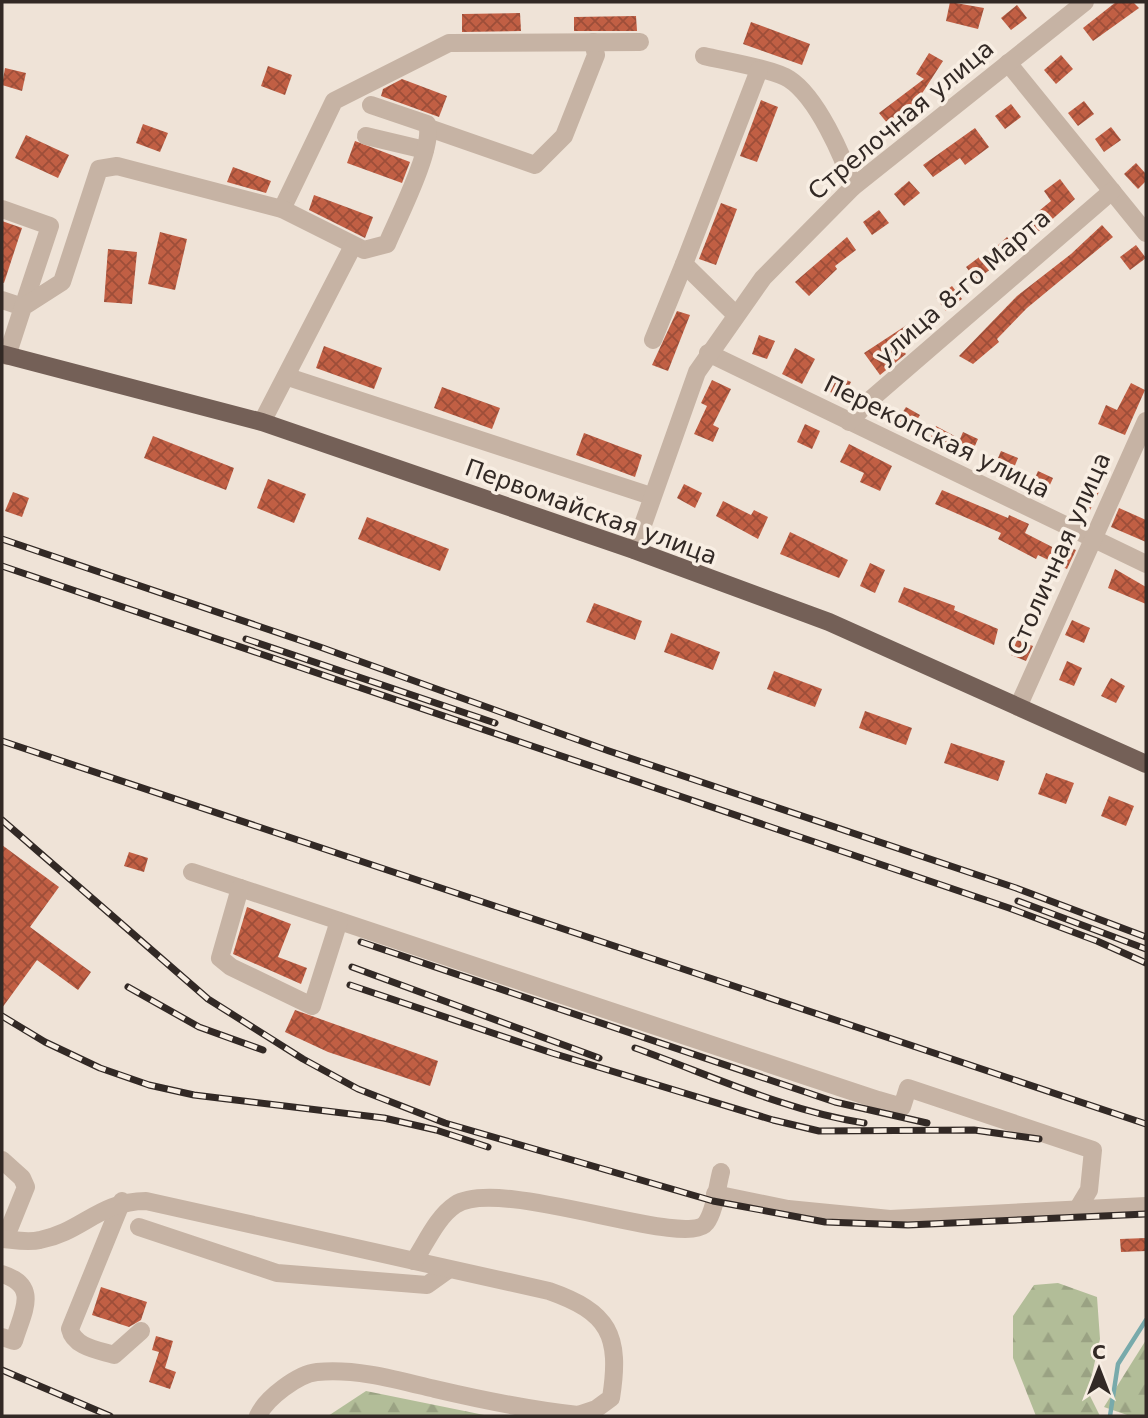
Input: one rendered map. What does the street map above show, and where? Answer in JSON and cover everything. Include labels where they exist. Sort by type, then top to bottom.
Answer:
[{"type":"main road","name":"Первомайская улица","points":[[5,355],[262,422],[634,550],[829,622],[1146,764]]},
{"type":"street","name":"Стрелочная улица","points":[[634,550],[697,372],[763,278],[853,187],[1085,2]]},
{"type":"street","points":[[371,105],[535,165],[564,136],[596,55],[593,42]]},
{"type":"street","points":[[282,209],[334,101],[449,43],[640,42]]},
{"type":"street","points":[[704,56],[788,78],[806,95],[846,165],[853,187]]},
{"type":"street","points":[[1008,63],[1146,233]]},
{"type":"street","points":[[653,340],[759,70]]},
{"type":"street","points":[[23,307],[62,282],[99,169],[117,166],[282,209],[364,250],[387,244],[425,150],[429,128]]},
{"type":"street","points":[[366,136],[425,150]]},
{"type":"street","name":"улица 8-го Марта","points":[[849,422],[870,400],[1112,191]]},
{"type":"street","points":[[2,209],[50,226],[5,355]]},
{"type":"street","points":[[262,422],[288,377],[353,246]]},
{"type":"street","points":[[684,264],[736,315]]},
{"type":"street","points":[[2,300],[23,307]]},
{"type":"street","name":"Перекопская улица","points":[[708,353],[1146,564]]},
{"type":"street","points":[[288,377],[651,496]]},
{"type":"street","name":"Столичная улица","points":[[1018,707],[1146,421]]},
{"type":"street","points":[[192,872],[878,1100],[902,1107],[908,1088],[1093,1150],[1089,1190],[1077,1210]]},
{"type":"street","points":[[240,888],[220,958],[231,967],[312,1006],[339,921]]},
{"type":"street","points":[[2,1160],[22,1178],[26,1187],[4,1239],[40,1240],[78,1226],[122,1201],[146,1201],[549,1291],[578,1301],[603,1320],[613,1355],[611,1398],[596,1409],[578,1416],[449,1392],[391,1378],[317,1372],[300,1378],[260,1414]]},
{"type":"street","points":[[414,1261],[444,1215],[456,1204],[468,1199],[503,1199],[583,1210],[695,1231],[706,1224],[721,1172]]},
{"type":"street","points":[[715,1194],[788,1209],[890,1219],[1146,1206]]},
{"type":"street","points":[[122,1201],[70,1329],[72,1336],[81,1344],[114,1355],[141,1331]]},
{"type":"street","points":[[139,1227],[277,1273],[427,1285],[448,1270]]},
{"type":"street","points":[[2,1274],[23,1284],[25,1302],[14,1341],[2,1337]]},
{"type":"green space","points":[[1058,1283],[1097,1297],[1100,1339],[1088,1392],[1100,1416],[1036,1416],[1013,1358],[1013,1316],[1034,1285]]},
{"type":"green space","points":[[1146,1340],[1146,1416],[1130,1416],[1104,1407]]},
{"type":"green space","points":[[366,1391],[489,1416],[328,1416]]},
{"type":"building","points":[[950,2],[984,8],[978,29],[946,21]]},
{"type":"building","points":[[1116,2],[1133,2],[1139,8],[1093,41],[1083,28]]},
{"type":"building","points":[[1017,5],[1027,18],[1011,30],[1001,18]]},
{"type":"building","points":[[520,13],[521,31],[462,32],[462,14]]},
{"type":"building","points":[[636,16],[637,31],[574,31],[574,17]]},
{"type":"building","points":[[751,22],[810,44],[802,65],[743,44]]},
{"type":"building","points":[[929,53],[943,61],[921,95],[927,103],[892,129],[879,113],[924,79],[916,74]]},
{"type":"building","points":[[1061,55],[1073,69],[1056,84],[1044,70]]},
{"type":"building","points":[[268,66],[292,75],[285,95],[261,86]]},
{"type":"building","points":[[5,68],[26,73],[22,91],[2,85]]},
{"type":"building","points":[[402,79],[447,96],[439,117],[381,96],[383,89]]},
{"type":"building","points":[[761,100],[778,107],[757,162],[740,156]]},
{"type":"building","points":[[1084,101],[1094,114],[1078,126],[1068,113]]},
{"type":"building","points":[[1011,104],[1021,117],[1005,129],[995,116]]},
{"type":"building","points":[[143,124],[168,133],[160,152],[136,143]]},
{"type":"building","points":[[1111,127],[1121,140],[1104,152],[1095,139]]},
{"type":"building","points":[[975,128],[989,147],[965,165],[960,158],[933,177],[923,165]]},
{"type":"building","points":[[26,135],[69,155],[58,178],[15,158]]},
{"type":"building","points":[[355,141],[410,162],[402,183],[347,163]]},
{"type":"building","points":[[1136,163],[1146,174],[1146,181],[1138,189],[1124,174]]},
{"type":"building","points":[[233,167],[271,181],[266,193],[227,182]]},
{"type":"building","points":[[1060,179],[1075,199],[1038,232],[1028,220],[1051,201],[1044,191]]},
{"type":"building","points":[[909,181],[920,193],[904,206],[894,194]]},
{"type":"building","points":[[314,195],[373,217],[365,238],[309,210]]},
{"type":"building","points":[[721,203],[737,209],[716,265],[699,259]]},
{"type":"building","points":[[879,210],[889,223],[872,235],[863,222]]},
{"type":"building","points":[[2,221],[22,228],[4,283],[2,282]]},
{"type":"building","points":[[1102,225],[1113,237],[1027,308],[997,339],[999,342],[973,364],[959,356],[1017,296],[1071,254]]},
{"type":"building","points":[[160,232],[187,239],[175,290],[148,284]]},
{"type":"building","points":[[847,237],[856,250],[835,266],[837,269],[809,296],[795,282]]},
{"type":"building","points":[[1007,237],[1018,249],[976,280],[966,267],[982,255],[984,258]]},
{"type":"building","points":[[1136,245],[1146,258],[1130,270],[1120,257]]},
{"type":"building","points":[[108,249],[137,252],[132,304],[104,302]]},
{"type":"building","points":[[952,286],[962,299],[946,311],[936,298]]},
{"type":"building","points":[[677,311],[690,315],[668,371],[652,365]]},
{"type":"building","points":[[922,315],[931,328],[902,350],[906,354],[880,375],[864,353]]},
{"type":"building","points":[[759,335],[775,341],[767,359],[752,354]]},
{"type":"building","points":[[324,346],[382,368],[374,389],[316,368]]},
{"type":"building","points":[[795,348],[815,359],[802,384],[782,374]]},
{"type":"building","points":[[838,376],[851,382],[843,398],[830,392]]},
{"type":"building","points":[[712,380],[731,389],[713,425],[719,428],[713,442],[694,434],[707,406],[701,403]]},
{"type":"building","points":[[1131,383],[1145,390],[1125,435],[1098,424],[1106,405],[1117,410]]},
{"type":"building","points":[[442,387],[500,408],[492,429],[434,408]]},
{"type":"building","points":[[906,407],[920,415],[909,433],[895,424]]},
{"type":"building","points":[[805,424],[820,431],[812,449],[797,442]]},
{"type":"building","points":[[936,426],[960,439],[963,432],[978,439],[970,457],[929,441]]},
{"type":"building","points":[[584,433],[642,455],[635,477],[576,455]]},
{"type":"building","points":[[153,436],[234,468],[226,490],[144,458]]},
{"type":"building","points":[[849,444],[892,466],[880,491],[860,482],[864,473],[840,462]]},
{"type":"building","points":[[1001,451],[1018,458],[1009,480],[992,472]]},
{"type":"building","points":[[1038,471],[1053,478],[1045,496],[1030,489]]},
{"type":"building","points":[[268,479],[306,494],[294,523],[257,508]]},
{"type":"building","points":[[684,484],[702,493],[695,508],[677,498]]},
{"type":"building","points":[[1083,484],[1099,492],[1088,514],[1072,506]]},
{"type":"building","points":[[942,490],[1029,524],[1025,533],[1060,551],[1063,545],[1076,550],[1067,569],[1038,555],[1036,559],[998,539],[1001,533],[935,504]]},
{"type":"building","points":[[13,492],[29,498],[22,517],[5,511]]},
{"type":"building","points":[[723,501],[751,515],[754,510],[768,517],[758,539],[716,516]]},
{"type":"building","points":[[1119,508],[1146,520],[1146,542],[1111,527]]},
{"type":"building","points":[[367,517],[449,549],[440,571],[358,539]]},
{"type":"building","points":[[790,532],[848,560],[839,578],[780,554]]},
{"type":"building","points":[[870,563],[885,570],[875,593],[860,586]]},
{"type":"building","points":[[1115,569],[1146,587],[1146,604],[1108,588]]},
{"type":"building","points":[[904,587],[955,606],[954,610],[998,629],[994,645],[898,602]]},
{"type":"building","points":[[594,603],[642,621],[635,640],[586,622]]},
{"type":"building","points":[[1072,620],[1090,628],[1084,643],[1065,635]]},
{"type":"building","points":[[671,633],[720,652],[713,670],[664,652]]},
{"type":"building","points":[[1017,640],[1033,646],[1026,661],[1011,655]]},
{"type":"building","points":[[1067,661],[1082,668],[1074,686],[1059,680]]},
{"type":"building","points":[[774,671],[822,689],[815,707],[767,689]]},
{"type":"building","points":[[1111,678],[1125,686],[1116,703],[1101,696]]},
{"type":"building","points":[[865,711],[912,728],[906,745],[859,728]]},
{"type":"building","points":[[951,743],[1005,761],[998,781],[944,763]]},
{"type":"building","points":[[1046,773],[1074,783],[1066,804],[1038,794]]},
{"type":"building","points":[[1109,796],[1134,806],[1126,826],[1101,816]]},
{"type":"building","points":[[2,845],[59,887],[30,927],[91,972],[78,990],[37,960],[2,1008]]},
{"type":"building","points":[[129,852],[148,858],[144,872],[124,866]]},
{"type":"building","points":[[247,907],[291,924],[278,957],[307,968],[301,984],[233,954]]},
{"type":"building","points":[[295,1010],[438,1061],[430,1086],[328,1052],[285,1032]]},
{"type":"building","points":[[1146,1238],[1146,1251],[1121,1252],[1120,1239]]},
{"type":"building","points":[[101,1287],[147,1302],[141,1320],[129,1327],[92,1315]]},
{"type":"building","points":[[156,1336],[173,1341],[165,1368],[176,1372],[170,1389],[149,1382],[159,1352],[152,1350]]},
{"type":"waterway","points":[[1110,1416],[1118,1364],[1146,1320]]},
{"type":"railway","points":[[2,539],[320,647],[609,751],[1016,888],[1146,937]]},
{"type":"railway","points":[[2,566],[1009,908],[1097,941],[1146,963]]},
{"type":"railway","points":[[246,639],[495,723]]},
{"type":"railway","points":[[2,741],[1146,1124]]},
{"type":"railway","points":[[2,820],[208,999],[303,1059],[358,1089],[445,1123],[713,1201],[825,1222],[908,1225],[1146,1214]]},
{"type":"railway","points":[[1018,901],[1146,949]]},
{"type":"railway","points":[[361,942],[835,1102],[927,1123]]},
{"type":"railway","points":[[352,967],[599,1058]]},
{"type":"railway","points":[[350,985],[552,1053],[773,1120],[819,1131],[974,1130],[1039,1139]]},
{"type":"railway","points":[[128,987],[199,1027],[263,1050]]},
{"type":"railway","points":[[2,1016],[45,1042],[100,1068],[149,1085],[194,1095],[384,1118],[436,1130],[488,1147]]},
{"type":"railway","points":[[635,1048],[777,1101],[864,1123]]},
{"type":"railway","points":[[2,1370],[110,1416]]}]
